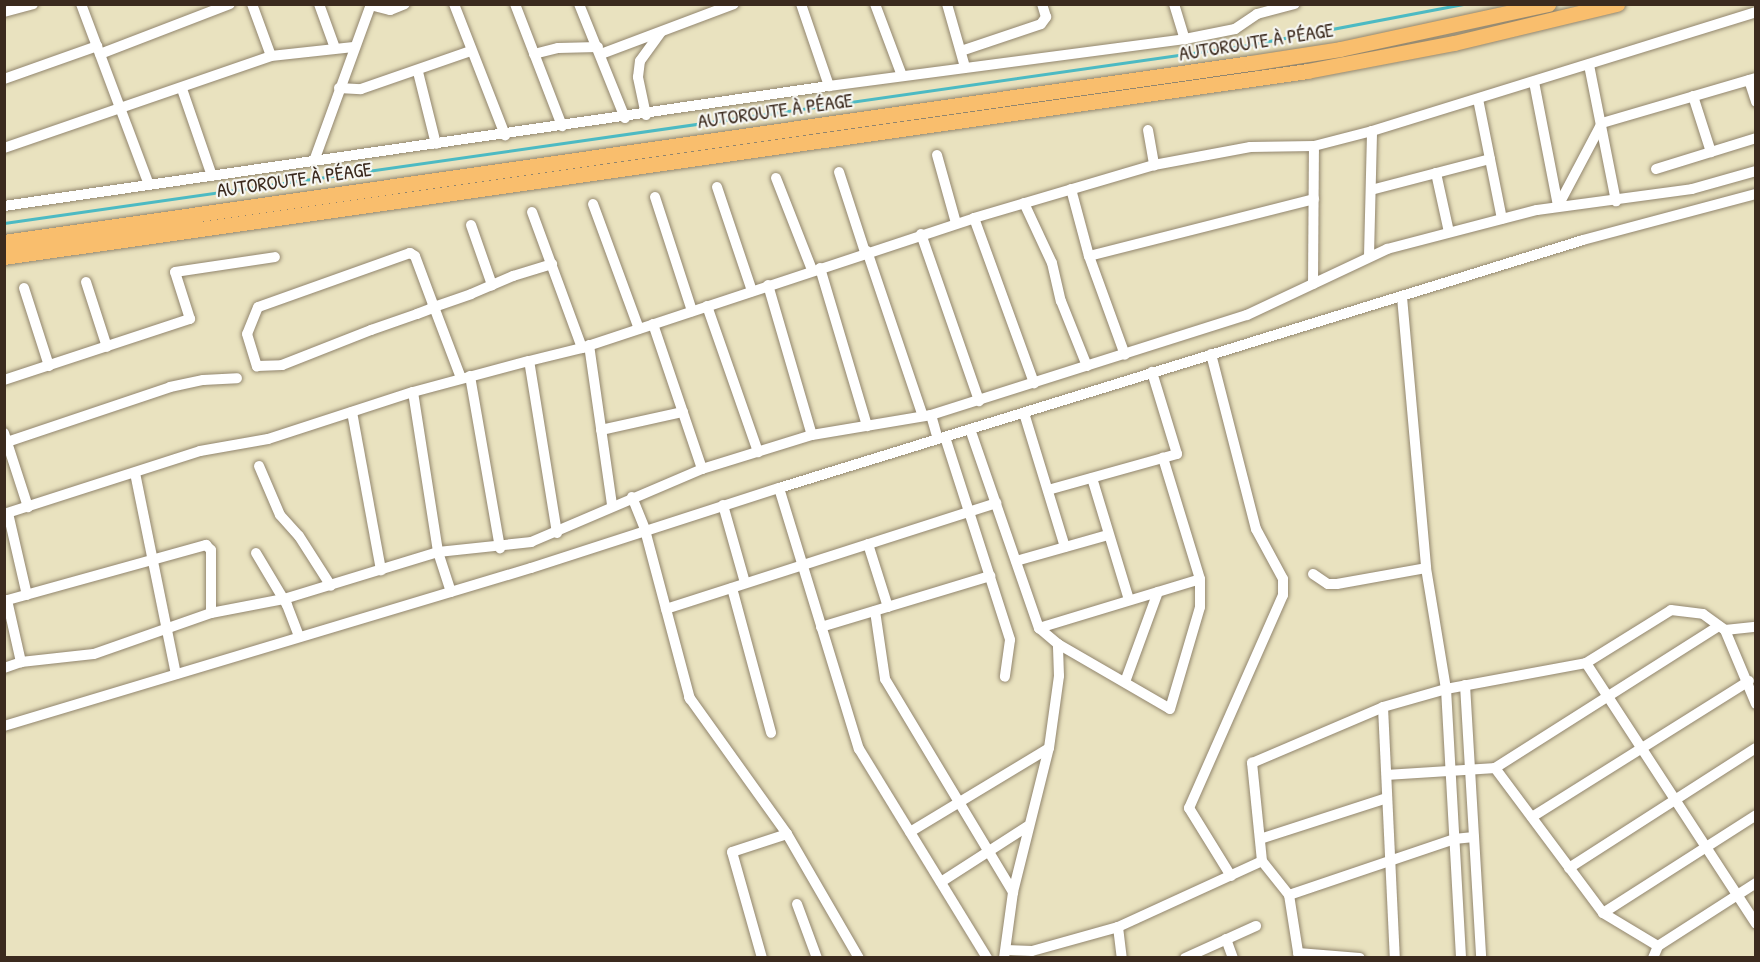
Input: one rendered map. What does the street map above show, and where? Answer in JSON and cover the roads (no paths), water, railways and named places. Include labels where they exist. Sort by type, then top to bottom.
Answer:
[{"type":"highway","name":"AUTOROUTE À PÉAGE","points":[[4,242],[1229,67],[1340,49],[1548,4]]},
{"type":"highway","points":[[4,256],[1307,71],[1454,43],[1617,4]]},
{"type":"street","points":[[4,12],[33,4]]},
{"type":"street","points":[[81,4],[149,185]]},
{"type":"street","points":[[4,79],[99,50],[230,4]]},
{"type":"street","points":[[252,4],[271,57]]},
{"type":"street","points":[[319,4],[335,48]]},
{"type":"street","points":[[314,161],[371,5],[390,10],[405,4]]},
{"type":"street","points":[[454,4],[505,135]]},
{"type":"street","points":[[515,4],[562,126]]},
{"type":"street","points":[[579,4],[625,118]]},
{"type":"street","points":[[534,54],[558,48],[599,51],[661,32],[734,4]]},
{"type":"street","points":[[801,4],[829,86]]},
{"type":"street","points":[[874,4],[902,76]]},
{"type":"street","points":[[947,4],[965,68]]},
{"type":"street","points":[[961,51],[1041,24],[1046,17],[1042,4]]},
{"type":"street","points":[[1174,4],[1185,39]]},
{"type":"street","points":[[4,206],[646,115],[829,86],[1185,39],[1235,29],[1257,14],[1294,4]]},
{"type":"street","points":[[27,595],[6,514],[200,451],[268,439],[413,392],[586,346],[921,234],[1154,165],[1250,147],[1314,146],[1534,82],[1755,12]]},
{"type":"street","points":[[646,115],[638,77],[640,61],[661,32]]},
{"type":"street","points":[[4,148],[271,57],[354,47]]},
{"type":"street","points":[[339,88],[361,89],[418,72],[471,51]]},
{"type":"street","points":[[1589,65],[1616,201]]},
{"type":"street","points":[[418,72],[436,144]]},
{"type":"street","points":[[1558,206],[1602,123],[1752,79],[1755,102]]},
{"type":"street","points":[[1534,82],[1558,206]]},
{"type":"street","points":[[182,89],[212,176]]},
{"type":"street","points":[[1693,96],[1711,152]]},
{"type":"street","points":[[1478,99],[1502,219]]},
{"type":"street","points":[[1148,130],[1154,165]]},
{"type":"street","points":[[1369,256],[1372,131]]},
{"type":"street","points":[[1656,169],[1755,138]]},
{"type":"street","points":[[1313,284],[1314,146]]},
{"type":"street","points":[[937,155],[956,224]]},
{"type":"street","points":[[1371,190],[1490,159]]},
{"type":"street","points":[[4,668],[21,662],[94,654],[211,613],[284,599],[438,552],[500,548],[557,533],[612,505],[702,469],[812,435],[927,416],[1125,355],[1247,315],[1369,256],[1449,232],[1558,206],[1616,201],[1692,189],[1755,171]]},
{"type":"street","points":[[839,172],[927,416],[942,438],[969,512],[1010,640],[1005,677]]},
{"type":"street","points":[[1436,173],[1449,232]]},
{"type":"street","points":[[776,178],[816,269],[867,426]]},
{"type":"street","points":[[717,187],[752,291]]},
{"type":"street","points":[[1071,189],[1089,256],[1125,355]]},
{"type":"street","points":[[4,726],[451,592],[723,505],[1583,240],[1755,194]]},
{"type":"street","points":[[655,197],[692,311]]},
{"type":"street","points":[[1089,256],[1314,199]]},
{"type":"street","points":[[1024,203],[1052,263],[1061,301],[1087,366]]},
{"type":"street","points":[[592,204],[639,329]]},
{"type":"street","points":[[532,212],[586,346],[612,505]]},
{"type":"street","points":[[974,218],[1034,383]]},
{"type":"street","points":[[471,225],[492,285]]},
{"type":"street","points":[[921,234],[979,401]]},
{"type":"street","points":[[500,548],[465,377],[434,308],[415,256],[405,253],[370,269],[258,307],[247,334],[253,360],[266,368],[434,308],[552,264]]},
{"type":"street","points":[[4,380],[190,319],[175,272],[275,257]]},
{"type":"street","points":[[86,282],[107,347]]},
{"type":"street","points":[[768,285],[812,435]]},
{"type":"street","points":[[24,288],[49,366]]},
{"type":"street","points":[[1402,297],[1426,568],[1446,689],[1461,957]]},
{"type":"street","points":[[707,306],[758,452]]},
{"type":"street","points":[[653,324],[702,469]]},
{"type":"street","points":[[1211,354],[1256,529],[1283,579],[1282,595],[1189,808],[1231,876]]},
{"type":"street","points":[[529,361],[557,533]]},
{"type":"street","points":[[1048,490],[1177,454],[1152,372]]},
{"type":"street","points":[[28,507],[6,437],[170,387],[203,380],[237,378]]},
{"type":"street","points":[[413,392],[438,552],[451,592]]},
{"type":"street","points":[[352,412],[381,570]]},
{"type":"street","points":[[601,430],[683,412]]},
{"type":"street","points":[[1024,413],[1065,547]]},
{"type":"street","points":[[970,429],[1039,628],[1058,644],[1170,709],[1200,607],[1200,579],[1163,458]]},
{"type":"street","points":[[259,466],[280,515],[331,586]]},
{"type":"street","points":[[135,473],[176,675]]},
{"type":"street","points":[[1092,478],[1129,600]]},
{"type":"street","points":[[779,488],[859,749],[987,957]]},
{"type":"street","points":[[632,497],[645,531],[689,698],[786,834],[859,957]]},
{"type":"street","points":[[666,609],[996,503]]},
{"type":"street","points":[[723,505],[745,584]]},
{"type":"street","points":[[1016,561],[1108,535]]},
{"type":"street","points":[[868,544],[888,607]]},
{"type":"street","points":[[21,662],[6,601],[153,559],[209,546],[211,613]]},
{"type":"street","points":[[256,553],[284,599],[299,638]]},
{"type":"street","points":[[1313,574],[1329,584],[1336,584],[1426,568]]},
{"type":"street","points":[[821,627],[990,576]]},
{"type":"street","points":[[1039,628],[1200,579]]},
{"type":"street","points":[[732,588],[771,733]]},
{"type":"street","points":[[1125,682],[1158,592]]},
{"type":"street","points":[[1360,957],[1298,955],[1289,895],[1262,861],[1252,763],[1383,707],[1446,689],[1586,663],[1671,610],[1703,614],[1722,628],[1749,681],[1755,704]]},
{"type":"street","points":[[875,611],[885,679],[1013,892]]},
{"type":"street","points":[[1387,775],[1495,768],[1722,628],[1755,627]]},
{"type":"street","points":[[1058,644],[1059,676],[1050,748],[1028,826],[1013,892],[1005,954],[1032,951],[1119,927],[1262,861]]},
{"type":"street","points":[[1586,663],[1755,924]]},
{"type":"street","points":[[1532,817],[1749,681]]},
{"type":"street","points":[[1465,685],[1481,957]]},
{"type":"street","points":[[1383,707],[1395,957]]},
{"type":"street","points":[[910,832],[1050,748]]},
{"type":"street","points":[[1569,867],[1755,748]]},
{"type":"street","points":[[1495,768],[1603,913],[1658,946]]},
{"type":"street","points":[[1260,839],[1387,798]]},
{"type":"street","points":[[1603,913],[1755,815]]},
{"type":"street","points":[[941,882],[1028,826]]},
{"type":"street","points":[[762,957],[732,852],[786,834]]},
{"type":"street","points":[[1289,895],[1454,839],[1474,837]]},
{"type":"street","points":[[1653,957],[1658,946],[1755,883]]},
{"type":"street","points":[[797,904],[817,957]]},
{"type":"street","points":[[1185,957],[1256,926]]},
{"type":"street","points":[[1119,927],[1122,957]]},
{"type":"street","points":[[1226,939],[1233,957]]},
{"type":"waterway","points":[[4,223],[1248,45],[1463,4]]}]
